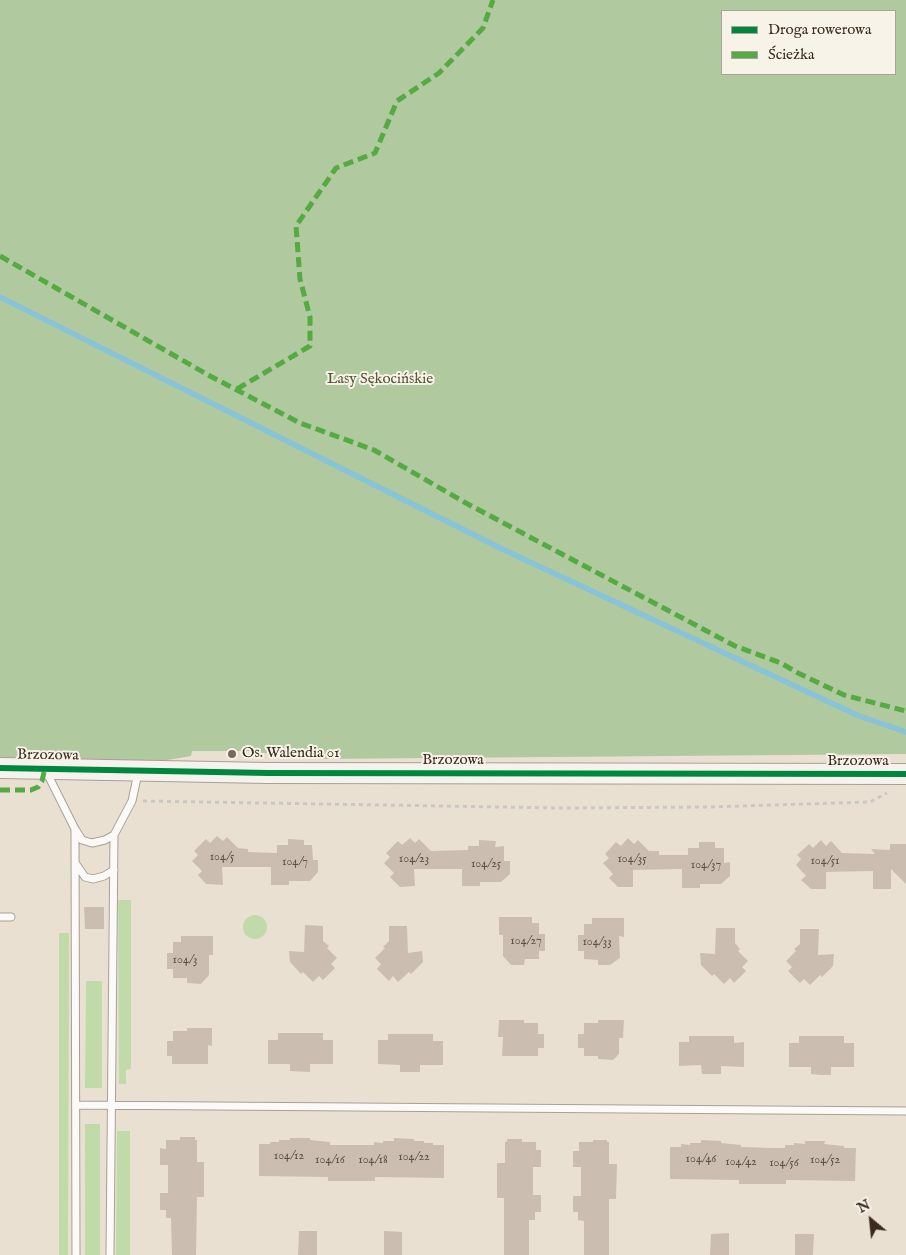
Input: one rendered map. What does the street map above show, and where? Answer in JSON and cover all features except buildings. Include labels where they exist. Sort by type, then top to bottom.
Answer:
[{"type":"street","name":"Brzozowa","points":[[0,768],[899,781]]},
{"type":"lane","points":[[45,768],[82,840],[92,843],[105,840],[114,835]]},
{"type":"lane","points":[[110,1255],[114,835],[132,801],[138,770]]},
{"type":"lane","points":[[75,829],[76,1255]]},
{"type":"lane","points":[[75,862],[85,877],[93,879],[104,876],[114,870]]},
{"type":"lane","points":[[0,917],[11,917]]},
{"type":"lane","points":[[76,1105],[906,1111]]},
{"type":"path","points":[[132,801],[561,808],[707,808],[870,802],[882,796],[899,781]]},
{"type":"green space","name":"Lasy Sękocińskie","points":[[0,0],[906,0],[906,754],[314,759],[248,751],[192,751],[191,756],[156,762],[0,763]]},
{"type":"green space","points":[[118,900],[131,900],[131,1069],[126,1070],[126,1084],[119,1084]]},
{"type":"green space","points":[[255,915],[263,919],[267,927],[263,935],[255,939],[247,935],[243,927],[247,919]]},
{"type":"green space","points":[[59,933],[69,933],[68,1255],[59,1255]]},
{"type":"green space","points":[[86,981],[102,981],[102,1088],[85,1088]]},
{"type":"green space","points":[[85,1124],[100,1124],[100,1255],[85,1255]]},
{"type":"green space","points":[[117,1131],[130,1131],[130,1255],[116,1255]]},
{"type":"waterway","points":[[0,297],[502,549],[859,716],[906,732]]},
{"type":"marked path","points":[[237,389],[310,346],[310,317],[300,279],[296,226],[336,168],[375,153],[397,101],[439,73],[483,28],[493,0]]},
{"type":"marked path","points":[[0,256],[210,376],[300,423],[374,450],[464,502],[735,646],[781,663],[844,695],[906,711]]},
{"type":"marked path","points":[[0,790],[31,790],[38,787],[42,781],[45,768]]},
{"type":"cycle path","points":[[0,768],[268,773],[906,774]]},
{"type":"place","name":"Os. Walendia 01","points":[[232,754]]}]
